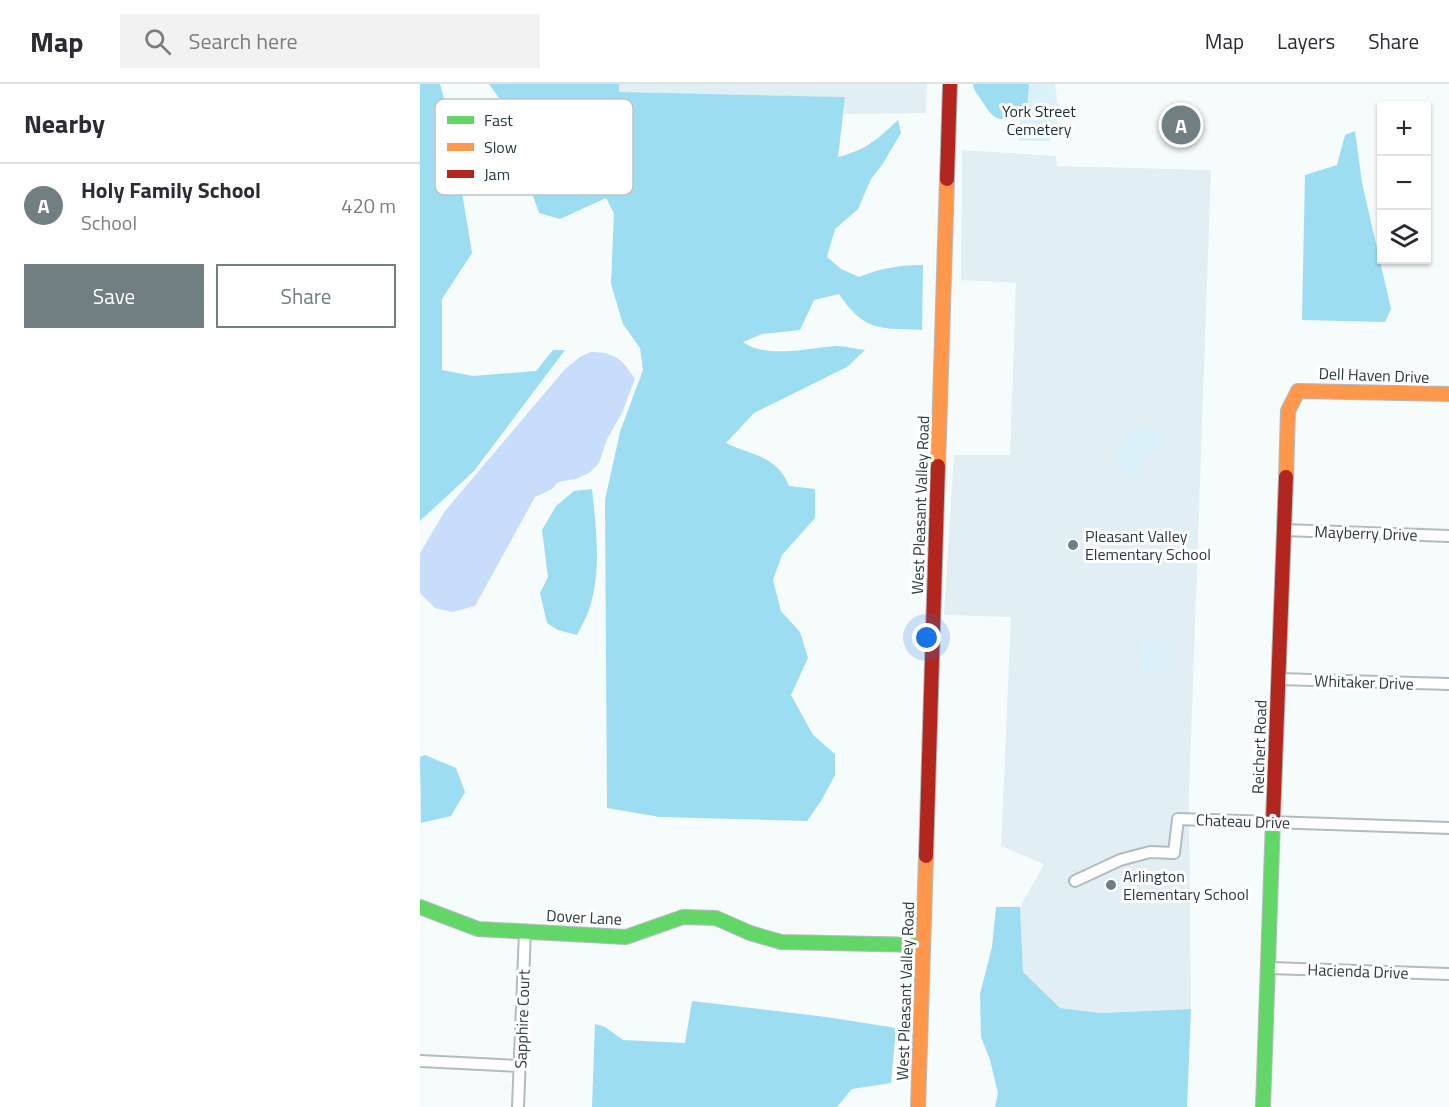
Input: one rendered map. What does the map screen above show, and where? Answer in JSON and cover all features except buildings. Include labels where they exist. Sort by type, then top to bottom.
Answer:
[{"type":"street","name":"West Pleasant Valley Road","points":[[918,1107],[951,84]]},
{"type":"street","name":"Dell Haven Drive","points":[[1298,391],[1449,394]]},
{"type":"street","name":"Reichert Road","points":[[1263,1107],[1288,411],[1298,391]]},
{"type":"street","name":"Mayberry Drive","points":[[1284,530],[1449,536]]},
{"type":"street","name":"Whitaker Drive","points":[[1278,679],[1449,684]]},
{"type":"street","name":"Chateau Drive","points":[[1074,881],[1120,860],[1150,852],[1174,854],[1178,819],[1449,828]]},
{"type":"street","name":"Dover Lane","points":[[420,907],[478,929],[626,937],[683,917],[717,918],[750,933],[781,942],[923,945]]},
{"type":"street","name":"Sapphire Court","points":[[518,1107],[525,931]]},
{"type":"street","name":"Hacienda Drive","points":[[1267,968],[1449,974]]},
{"type":"street","points":[[420,1061],[520,1066]]},
{"type":"shaded area","points":[[420,84],[440,84],[444,99],[435,99],[435,195],[462,195],[472,253],[442,299],[442,370],[473,376],[536,371],[553,350],[565,350],[474,471],[420,521]]},
{"type":"shaded area","points":[[489,84],[619,84],[619,92],[845,97],[838,157],[871,143],[898,120],[901,133],[871,179],[858,209],[835,229],[827,257],[841,269],[859,277],[891,268],[923,265],[922,330],[874,326],[857,315],[839,294],[814,300],[800,330],[762,334],[743,342],[752,347],[775,351],[836,346],[865,350],[847,367],[754,413],[726,443],[771,462],[784,476],[789,486],[815,489],[815,518],[782,555],[773,580],[781,611],[800,632],[808,658],[791,695],[813,735],[835,754],[835,775],[807,821],[660,817],[607,808],[605,500],[620,432],[643,370],[640,348],[623,324],[611,284],[614,213],[606,198],[560,219],[539,213],[533,195],[633,195],[633,99],[499,98]]},
{"type":"shaded area","points":[[619,84],[927,84],[926,113],[844,114],[844,97],[618,92]]},
{"type":"shaded area","points":[[973,84],[1029,84],[1027,110],[1006,118],[997,118],[992,115],[976,93]]},
{"type":"shaded area","points":[[1355,131],[1362,183],[1377,248],[1377,264],[1381,264],[1391,309],[1385,322],[1302,320],[1305,175],[1337,165],[1345,135]]},
{"type":"shaded area","name":"Pleasant Valley Elementary School","points":[[962,150],[1056,156],[1057,166],[1211,170],[1189,796],[1191,1009],[1100,1013],[1060,1008],[1023,972],[1020,907],[1044,864],[1001,846],[1011,617],[944,615],[954,455],[1010,455],[1016,283],[961,280]]},
{"type":"shaded area","points":[[591,352],[618,358],[635,379],[622,413],[607,439],[599,463],[589,473],[576,479],[558,482],[552,489],[535,497],[475,606],[452,612],[435,608],[420,593],[420,553],[445,511],[565,369],[580,357]]},
{"type":"shaded area","points":[[592,489],[597,550],[596,580],[589,610],[577,635],[558,630],[547,623],[540,593],[548,577],[542,530],[556,506],[574,491]]},
{"type":"shaded area","points":[[425,755],[456,768],[465,792],[451,816],[421,823],[420,757]]},
{"type":"shaded area","points":[[996,907],[1020,907],[1023,972],[1060,1008],[1100,1013],[1191,1009],[1187,1107],[995,1107],[998,1093],[990,1060],[981,1037],[980,994],[992,947]]},
{"type":"shaded area","points":[[692,1001],[896,1028],[891,1083],[852,1089],[837,1107],[592,1107],[595,1024],[605,1027],[623,1040],[685,1043]]},
{"type":"green space","name":"York Street Cemetery","points":[[966,84],[1055,84],[1058,106],[1057,134],[1049,141],[1019,141],[1021,85]]},
{"type":"green space","points":[[1140,422],[1163,438],[1134,475],[1111,459]]},
{"type":"green space","points":[[1141,640],[1170,642],[1169,673],[1140,672]]},
{"type":"traffic: fast","points":[[1263,1107],[1273,819]]},
{"type":"traffic: fast","points":[[420,907],[478,929],[626,937],[683,917],[716,918],[750,933],[781,942],[923,945]]},
{"type":"traffic: slow","points":[[938,466],[947,179]]},
{"type":"traffic: slow","points":[[1286,477],[1288,411],[1298,391],[1449,394]]},
{"type":"traffic: slow","points":[[918,1107],[926,856]]},
{"type":"traffic: jam","points":[[947,179],[950,84]]},
{"type":"traffic: jam","points":[[926,856],[938,466]]},
{"type":"traffic: jam","points":[[1273,819],[1286,477]]},
{"type":"place","name":"Holy Family School","points":[[1181,125]]},
{"type":"place","name":"Pleasant Valley Elementary School","points":[[1073,545]]},
{"type":"place","name":"Arlington Elementary School","points":[[1111,885]]}]
